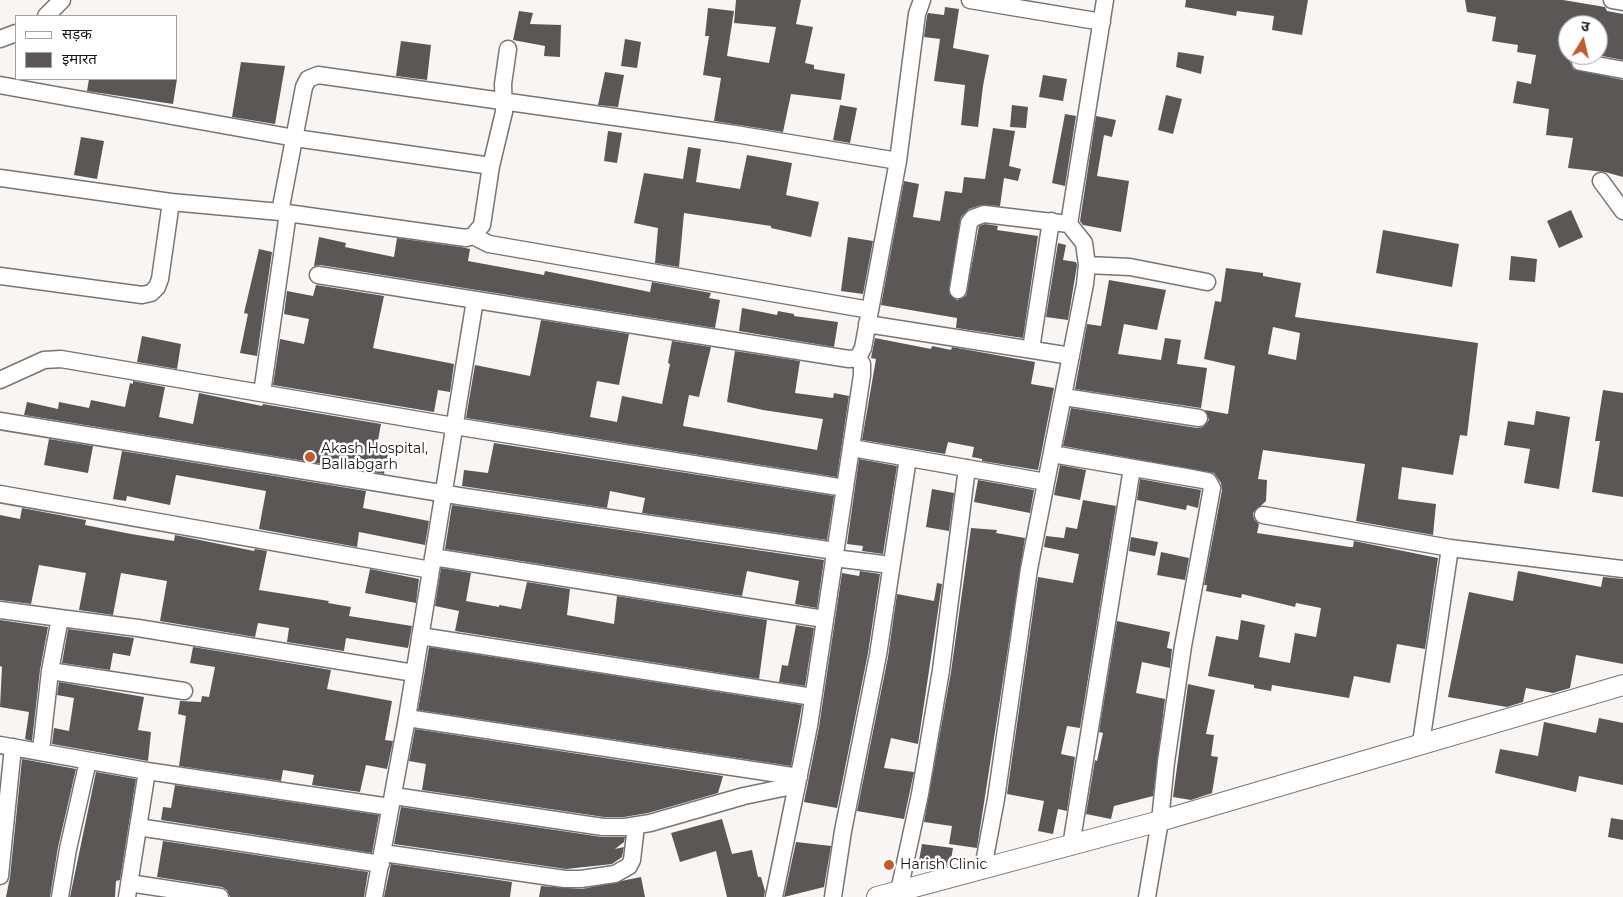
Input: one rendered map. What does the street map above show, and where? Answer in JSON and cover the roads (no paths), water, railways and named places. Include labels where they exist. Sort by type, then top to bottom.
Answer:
[{"type":"street","points":[[47,15],[62,0]]},
{"type":"street","points":[[858,358],[863,348],[898,161],[917,14],[922,0]]},
{"type":"street","points":[[970,0],[1102,22]]},
{"type":"street","points":[[1069,224],[1105,0]]},
{"type":"street","points":[[1612,0],[1623,2]]},
{"type":"street","points":[[0,39],[15,33]]},
{"type":"street","points":[[472,236],[482,224],[491,166],[505,100],[503,84],[508,49]]},
{"type":"street","points":[[1596,65],[1623,70]]},
{"type":"street","points":[[262,393],[295,138],[304,87],[312,76],[505,100],[725,132],[898,161]]},
{"type":"street","points":[[0,85],[295,138],[491,166]]},
{"type":"street","points":[[0,178],[171,202],[284,213],[458,238],[472,236],[489,244],[1071,356]]},
{"type":"street","points":[[1602,181],[1623,211]]},
{"type":"street","points":[[0,276],[142,295],[151,293],[157,287],[160,279],[171,202]]},
{"type":"street","points":[[958,290],[970,223],[973,218],[984,214],[1069,224],[1084,243],[1087,264],[1064,396],[1023,606],[1002,760],[983,868]]},
{"type":"street","points":[[1031,349],[1051,221]]},
{"type":"street","points":[[1087,264],[1130,267],[1207,282]]},
{"type":"street","points":[[318,275],[849,360],[858,358]]},
{"type":"street","points":[[374,897],[407,718],[475,300]]},
{"type":"street","points":[[774,897],[813,697],[852,448],[862,375],[862,364],[858,358]]},
{"type":"street","points":[[0,380],[44,360],[61,359],[454,426],[845,488]]},
{"type":"street","points":[[1064,396],[1199,418]]},
{"type":"street","points":[[0,421],[891,565]]},
{"type":"street","points":[[852,448],[1046,482]]},
{"type":"street","points":[[1052,454],[1208,481],[1213,492],[1183,646],[1166,762],[1160,821],[1147,897]]},
{"type":"street","points":[[833,897],[843,831],[878,655],[908,458]]},
{"type":"street","points":[[899,891],[920,794],[941,670],[967,468]]},
{"type":"street","points":[[1071,846],[1132,468]]},
{"type":"street","points":[[0,494],[432,564],[824,619]]},
{"type":"street","points":[[1263,515],[1450,548],[1623,569]]},
{"type":"street","points":[[1422,743],[1450,548]]},
{"type":"street","points":[[0,610],[138,628],[414,673]]},
{"type":"street","points":[[41,751],[50,671],[60,618]]},
{"type":"street","points":[[420,636],[813,697]]},
{"type":"street","points":[[50,671],[184,691]]},
{"type":"street","points":[[877,897],[1160,821],[1623,685]]},
{"type":"street","points":[[407,718],[798,781]]},
{"type":"street","points":[[0,876],[7,746],[147,771],[603,826],[636,826],[798,781]]},
{"type":"street","points":[[60,897],[68,849],[88,761]]},
{"type":"street","points":[[147,771],[128,890],[220,897]]},
{"type":"street","points":[[138,826],[382,859],[565,879],[581,879],[615,874],[629,866],[632,860],[636,826]]},
{"type":"place","name":"Akash Hospital, Ballabgarh","points":[[310,457]]},
{"type":"place","name":"Harish Clinic","points":[[889,865]]}]
